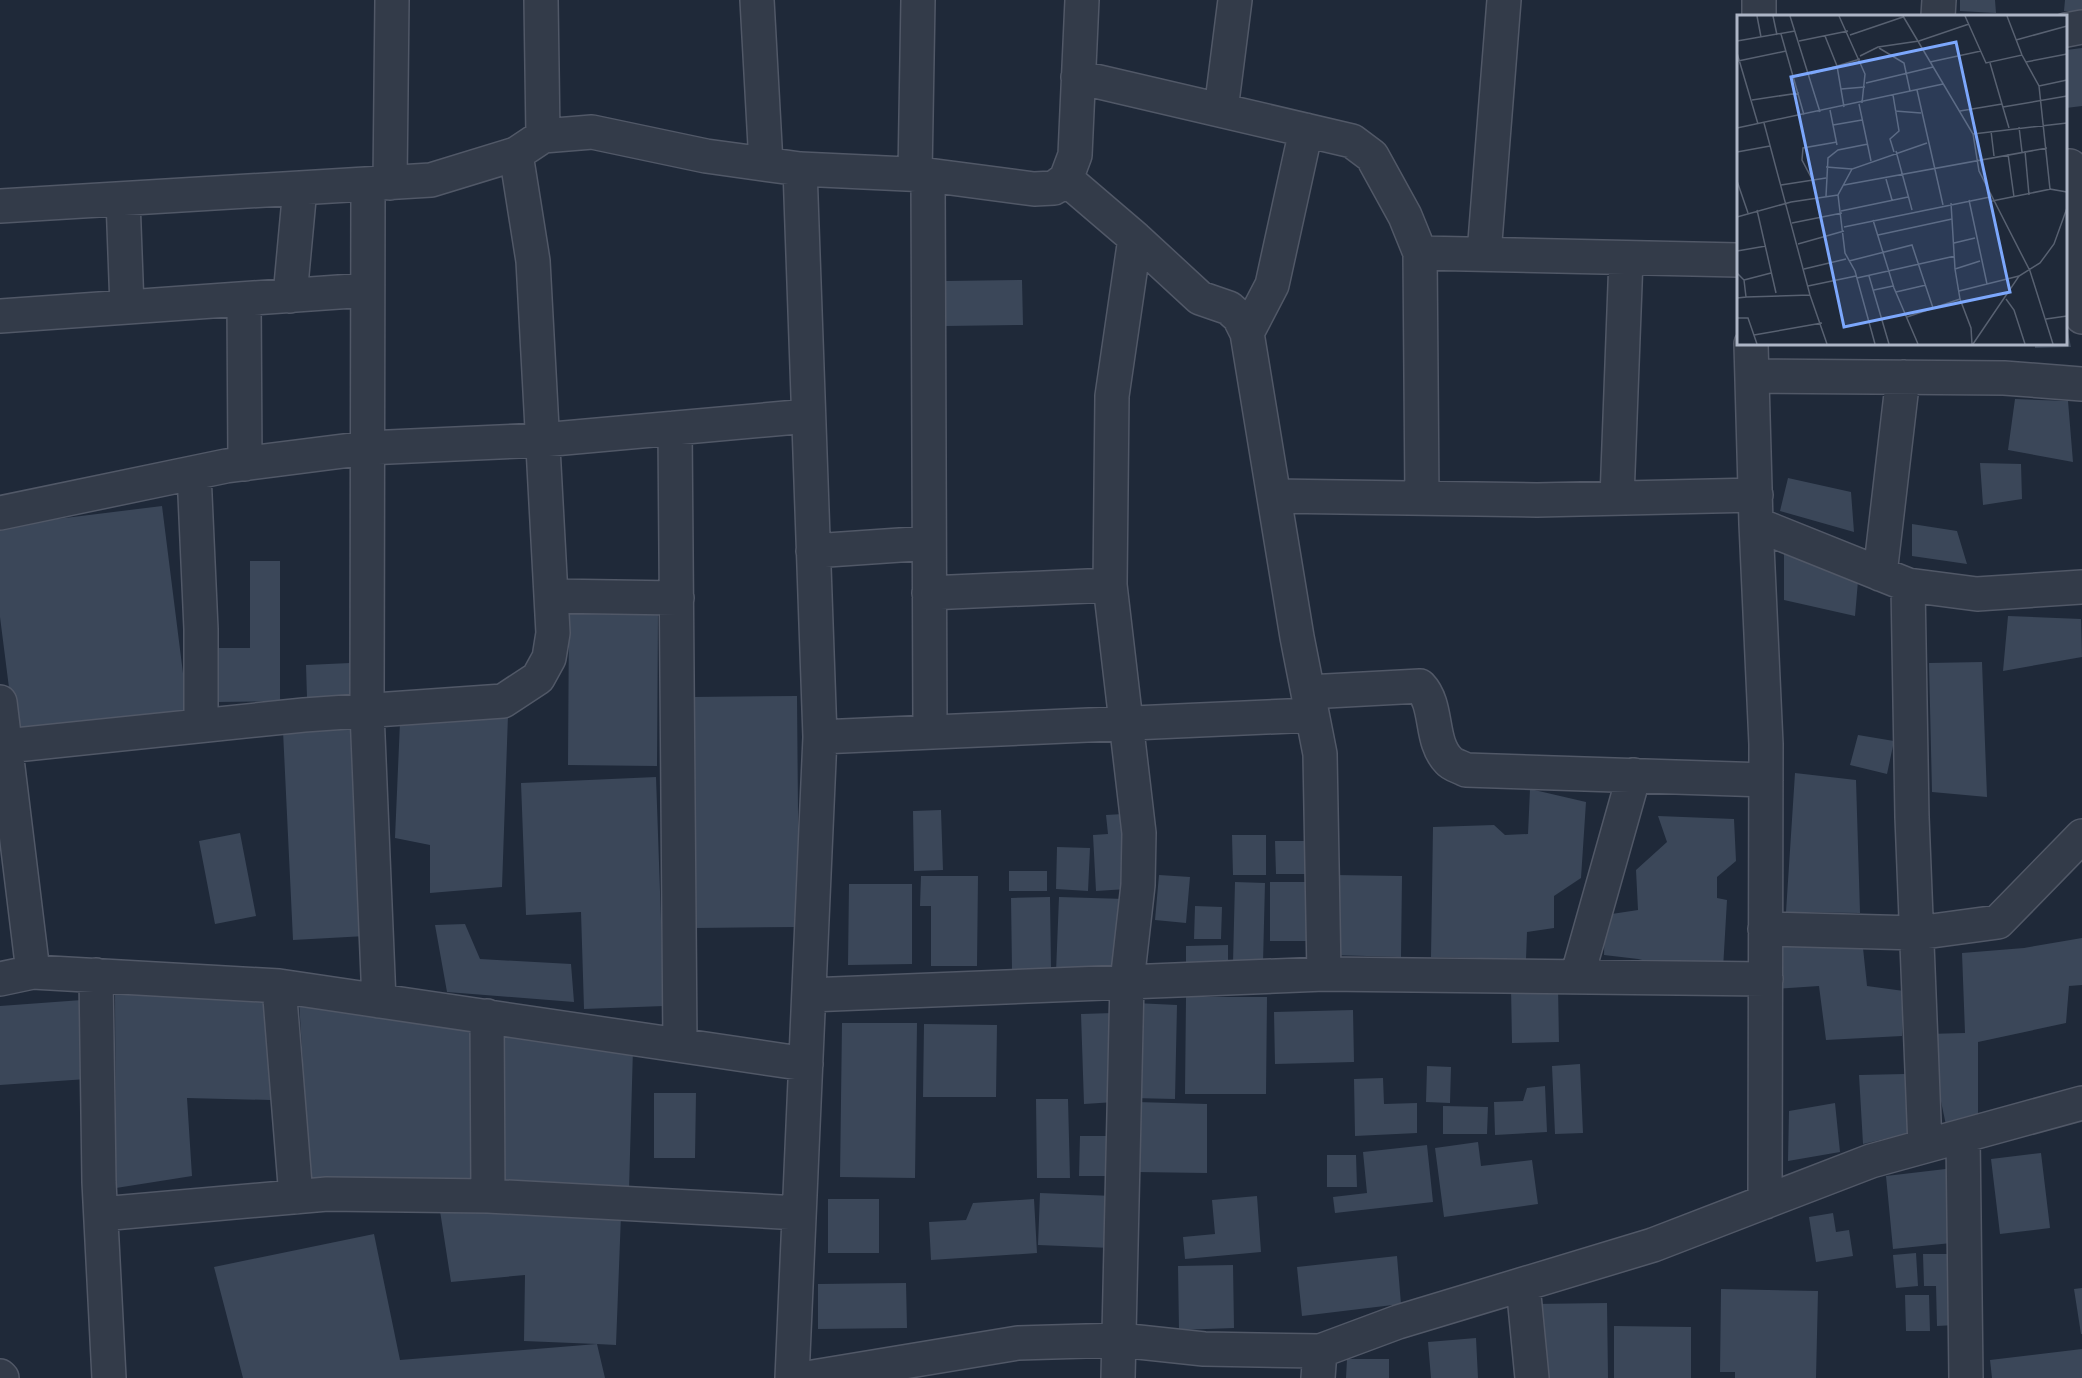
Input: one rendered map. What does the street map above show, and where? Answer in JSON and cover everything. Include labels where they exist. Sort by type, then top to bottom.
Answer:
[{"type":"street","points":[[380,1000],[367,712],[367,290],[379,184],[392,0]]},
{"type":"street","points":[[541,0],[543,136]]},
{"type":"street","points":[[757,0],[766,164]]},
{"type":"street","points":[[918,0],[929,543],[930,732]]},
{"type":"street","points":[[0,206],[430,180],[516,154],[543,136],[592,132],[706,156],[800,169],[921,175],[1034,189],[1054,188],[1066,179],[1075,155],[1082,0]]},
{"type":"street","points":[[1221,110],[1235,0]]},
{"type":"street","points":[[1484,254],[1503,0]]},
{"type":"street","points":[[1938,15],[1939,0]]},
{"type":"street","points":[[2067,30],[2082,27]]},
{"type":"street","points":[[1078,77],[1352,141],[1372,156],[1405,216],[1420,253],[1422,498]]},
{"type":"street","points":[[1247,333],[1272,285],[1306,130]]},
{"type":"street","points":[[6,746],[304,715],[503,701],[538,678],[549,658],[554,633],[532,261],[516,154]]},
{"type":"street","points":[[2072,166],[2082,317]]},
{"type":"street","points":[[792,1378],[820,737],[800,169]]},
{"type":"street","points":[[1066,179],[1200,298],[1229,308],[1239,317],[1247,333],[1320,754],[1324,974]]},
{"type":"street","points":[[290,296],[300,188]]},
{"type":"street","points":[[123,199],[127,307]]},
{"type":"street","points":[[1118,1378],[1127,982],[1138,885],[1139,833],[1110,585],[1112,396],[1135,238]]},
{"type":"street","points":[[1420,253],[1737,260]]},
{"type":"street","points":[[1617,498],[1626,258]]},
{"type":"street","points":[[0,316],[367,290]]},
{"type":"street","points":[[244,299],[245,464]]},
{"type":"street","points":[[1751,345],[1766,780],[1765,1202]]},
{"type":"street","points":[[1752,376],[2004,378],[2082,384]]},
{"type":"street","points":[[1903,377],[1894,580],[1917,933],[1925,1146]]},
{"type":"street","points":[[0,513],[194,473],[367,448],[542,440],[808,416]]},
{"type":"street","points":[[675,428],[680,1045]]},
{"type":"street","points":[[194,473],[201,628],[201,725]]},
{"type":"street","points":[[1274,496],[1617,498],[1756,510],[1894,580],[1977,594],[2082,587]]},
{"type":"street","points":[[813,551],[929,543]]},
{"type":"street","points":[[929,593],[1110,585]]},
{"type":"street","points":[[551,596],[677,598]]},
{"type":"street","points":[[820,737],[1127,723],[1310,704],[1420,686],[1427,694],[1440,746],[1449,762],[1466,770],[1766,780]]},
{"type":"street","points":[[0,702],[33,972]]},
{"type":"street","points":[[1577,977],[1634,776]]},
{"type":"street","points":[[1765,929],[1917,933],[1998,922],[2082,836]]},
{"type":"street","points":[[0,979],[33,972],[279,986],[806,1064]]},
{"type":"street","points":[[809,995],[1324,974],[1766,979]]},
{"type":"street","points":[[96,975],[101,1214],[109,1378]]},
{"type":"street","points":[[279,986],[296,1197]]},
{"type":"street","points":[[487,1016],[489,1196]]},
{"type":"street","points":[[807,1378],[1017,1343],[1120,1340],[1319,1365],[1398,1322],[1653,1245],[1871,1161],[2082,1103]]},
{"type":"street","points":[[1963,1136],[1966,1378]]},
{"type":"street","points":[[101,1214],[327,1194],[489,1196],[799,1213]]},
{"type":"street","points":[[1523,1285],[1532,1378]]},
{"type":"building","points":[[1960,0],[1995,0],[1996,13],[1960,11]]},
{"type":"building","points":[[2065,0],[2082,0],[2082,11],[2064,11]]},
{"type":"building","points":[[2082,48],[2082,106],[2067,108],[2067,50]]},
{"type":"building","points":[[1022,280],[1023,325],[946,326],[946,281]]},
{"type":"building","points":[[2067,327],[2071,347],[2035,348],[2035,345],[2067,345]]},
{"type":"building","points":[[2015,399],[2068,401],[2073,462],[2008,450]]},
{"type":"building","points":[[1980,463],[2021,464],[2022,499],[1983,505]]},
{"type":"building","points":[[1788,478],[1851,492],[1854,532],[1780,511]]},
{"type":"building","points":[[162,506],[188,713],[15,735],[0,617],[0,526]]},
{"type":"building","points":[[1912,524],[1957,531],[1967,564],[1912,556]]},
{"type":"building","points":[[1784,550],[1858,581],[1855,616],[1784,600]]},
{"type":"building","points":[[250,561],[280,561],[280,701],[216,702],[216,648],[250,648]]},
{"type":"building","points":[[569,613],[658,613],[657,766],[568,765]]},
{"type":"building","points":[[2008,616],[2081,619],[2082,657],[2003,671]]},
{"type":"building","points":[[1982,662],[1987,797],[1932,792],[1929,663]]},
{"type":"building","points":[[350,663],[352,697],[307,698],[306,665]]},
{"type":"building","points":[[797,696],[799,927],[694,928],[692,697]]},
{"type":"building","points":[[508,715],[502,887],[430,893],[430,845],[395,838],[400,722]]},
{"type":"building","points":[[356,727],[366,936],[293,940],[283,731]]},
{"type":"building","points":[[1858,735],[1894,741],[1887,774],[1850,765]]},
{"type":"building","points":[[1795,773],[1856,780],[1860,913],[1786,912]]},
{"type":"building","points":[[656,777],[664,1006],[584,1009],[581,912],[526,915],[521,783]]},
{"type":"building","points":[[1530,789],[1586,802],[1581,878],[1554,896],[1554,928],[1527,932],[1526,959],[1431,957],[1433,827],[1494,825],[1505,835],[1528,834]]},
{"type":"building","points":[[941,810],[943,870],[914,871],[913,811]]},
{"type":"building","points":[[1123,814],[1127,889],[1096,891],[1093,835],[1108,834],[1106,815]]},
{"type":"building","points":[[1658,816],[1734,819],[1736,861],[1717,877],[1717,898],[1727,900],[1723,969],[1679,969],[1638,959],[1604,955],[1605,915],[1638,910],[1636,870],[1667,842]]},
{"type":"building","points":[[240,833],[256,916],[215,924],[199,841]]},
{"type":"building","points":[[1232,835],[1266,835],[1266,875],[1233,875]]},
{"type":"building","points":[[1275,841],[1306,841],[1307,874],[1276,874]]},
{"type":"building","points":[[1057,847],[1090,848],[1088,891],[1056,889]]},
{"type":"building","points":[[1009,871],[1047,871],[1047,891],[1009,891]]},
{"type":"building","points":[[1159,875],[1190,877],[1186,923],[1155,920]]},
{"type":"building","points":[[1334,875],[1402,876],[1401,957],[1332,955]]},
{"type":"building","points":[[921,876],[978,876],[977,966],[931,966],[931,906],[920,906]]},
{"type":"building","points":[[1235,882],[1265,883],[1263,963],[1233,963]]},
{"type":"building","points":[[1270,882],[1308,882],[1308,941],[1270,941]]},
{"type":"building","points":[[849,884],[912,884],[912,964],[848,965]]},
{"type":"building","points":[[1050,897],[1051,969],[1012,970],[1011,898]]},
{"type":"building","points":[[1059,897],[1125,899],[1123,974],[1056,972]]},
{"type":"building","points":[[1195,906],[1222,907],[1221,939],[1194,939]]},
{"type":"building","points":[[465,924],[480,959],[571,964],[574,1002],[447,992],[435,925]]},
{"type":"building","points":[[2082,938],[2082,985],[2069,986],[2066,1023],[1978,1042],[1978,1118],[1947,1130],[1927,1034],[1965,1033],[1962,953],[2024,948]]},
{"type":"building","points":[[1776,944],[1863,948],[1867,986],[1904,991],[1902,1036],[1826,1040],[1819,986],[1775,989]]},
{"type":"building","points":[[1228,945],[1228,967],[1186,968],[1186,946]]},
{"type":"building","points":[[1558,986],[1559,1042],[1512,1043],[1511,987]]},
{"type":"building","points":[[115,994],[263,1001],[271,1100],[187,1098],[192,1176],[116,1188]]},
{"type":"building","points":[[1186,997],[1267,997],[1266,1094],[1185,1094]]},
{"type":"building","points":[[82,1000],[87,1079],[0,1085],[0,1006]]},
{"type":"building","points":[[299,1001],[474,1025],[477,1182],[310,1178]]},
{"type":"building","points":[[1135,1003],[1177,1005],[1175,1099],[1133,1098]]},
{"type":"building","points":[[1353,1010],[1354,1062],[1275,1064],[1274,1012]]},
{"type":"building","points":[[1113,1013],[1115,1102],[1084,1104],[1081,1014]]},
{"type":"building","points":[[842,1023],[917,1023],[915,1178],[840,1177]]},
{"type":"building","points":[[924,1024],[997,1025],[996,1097],[923,1097]]},
{"type":"building","points":[[503,1030],[633,1048],[629,1190],[503,1181]]},
{"type":"building","points":[[1580,1064],[1583,1133],[1555,1134],[1552,1066]]},
{"type":"building","points":[[1427,1066],[1451,1067],[1450,1103],[1426,1102]]},
{"type":"building","points":[[1905,1074],[1910,1133],[1863,1144],[1859,1075]]},
{"type":"building","points":[[1383,1078],[1384,1104],[1417,1103],[1417,1133],[1355,1136],[1354,1079]]},
{"type":"building","points":[[1545,1086],[1547,1132],[1495,1135],[1494,1102],[1523,1101],[1527,1088]]},
{"type":"building","points":[[654,1093],[696,1093],[695,1158],[654,1158]]},
{"type":"building","points":[[1036,1099],[1068,1099],[1070,1178],[1037,1178]]},
{"type":"building","points":[[1137,1102],[1207,1104],[1207,1173],[1136,1172]]},
{"type":"building","points":[[1835,1103],[1840,1152],[1788,1161],[1789,1111]]},
{"type":"building","points":[[1443,1106],[1488,1107],[1487,1134],[1443,1134]]},
{"type":"building","points":[[1080,1136],[1115,1136],[1115,1176],[1079,1176]]},
{"type":"building","points":[[1478,1142],[1481,1166],[1532,1160],[1538,1204],[1444,1217],[1435,1148]]},
{"type":"building","points":[[1427,1145],[1433,1202],[1335,1213],[1333,1197],[1367,1193],[1363,1152]]},
{"type":"building","points":[[2041,1153],[2050,1228],[2000,1234],[1991,1159]]},
{"type":"building","points":[[1327,1155],[1356,1155],[1357,1187],[1327,1187]]},
{"type":"building","points":[[1954,1168],[1961,1242],[1893,1249],[1886,1176]]},
{"type":"building","points":[[1040,1193],[1113,1196],[1111,1248],[1038,1245]]},
{"type":"building","points":[[1257,1196],[1261,1252],[1185,1259],[1183,1237],[1215,1234],[1212,1200]]},
{"type":"building","points":[[828,1199],[879,1199],[879,1253],[828,1253]]},
{"type":"building","points":[[1034,1199],[1037,1253],[931,1260],[929,1222],[966,1220],[973,1203]]},
{"type":"building","points":[[440,1211],[621,1215],[616,1345],[524,1341],[525,1275],[451,1282]]},
{"type":"building","points":[[1833,1213],[1836,1232],[1849,1230],[1853,1256],[1816,1262],[1809,1217]]},
{"type":"building","points":[[374,1234],[400,1360],[597,1344],[605,1378],[243,1378],[214,1267]]},
{"type":"building","points":[[1916,1253],[1918,1286],[1896,1288],[1893,1255]]},
{"type":"building","points":[[1923,1254],[1954,1254],[1956,1325],[1937,1326],[1936,1286],[1924,1286]]},
{"type":"building","points":[[1397,1256],[1401,1304],[1302,1316],[1297,1267]]},
{"type":"building","points":[[1233,1265],[1234,1328],[1179,1330],[1178,1266]]},
{"type":"building","points":[[906,1283],[907,1328],[818,1329],[818,1284]]},
{"type":"building","points":[[2082,1288],[2082,1334],[2081,1334],[2074,1289]]},
{"type":"building","points":[[1721,1289],[1818,1291],[1816,1378],[1735,1378],[1735,1372],[1720,1372]]},
{"type":"building","points":[[1905,1295],[1929,1295],[1930,1331],[1906,1331]]},
{"type":"building","points":[[1607,1303],[1608,1378],[1536,1378],[1534,1304]]},
{"type":"building","points":[[1614,1326],[1691,1327],[1691,1378],[1614,1378]]},
{"type":"building","points":[[1476,1338],[1478,1378],[1431,1378],[1428,1342]]},
{"type":"building","points":[[2082,1349],[2082,1378],[1992,1378],[1990,1360]]},
{"type":"building","points":[[1347,1359],[1389,1359],[1389,1378],[1346,1378]]}]
